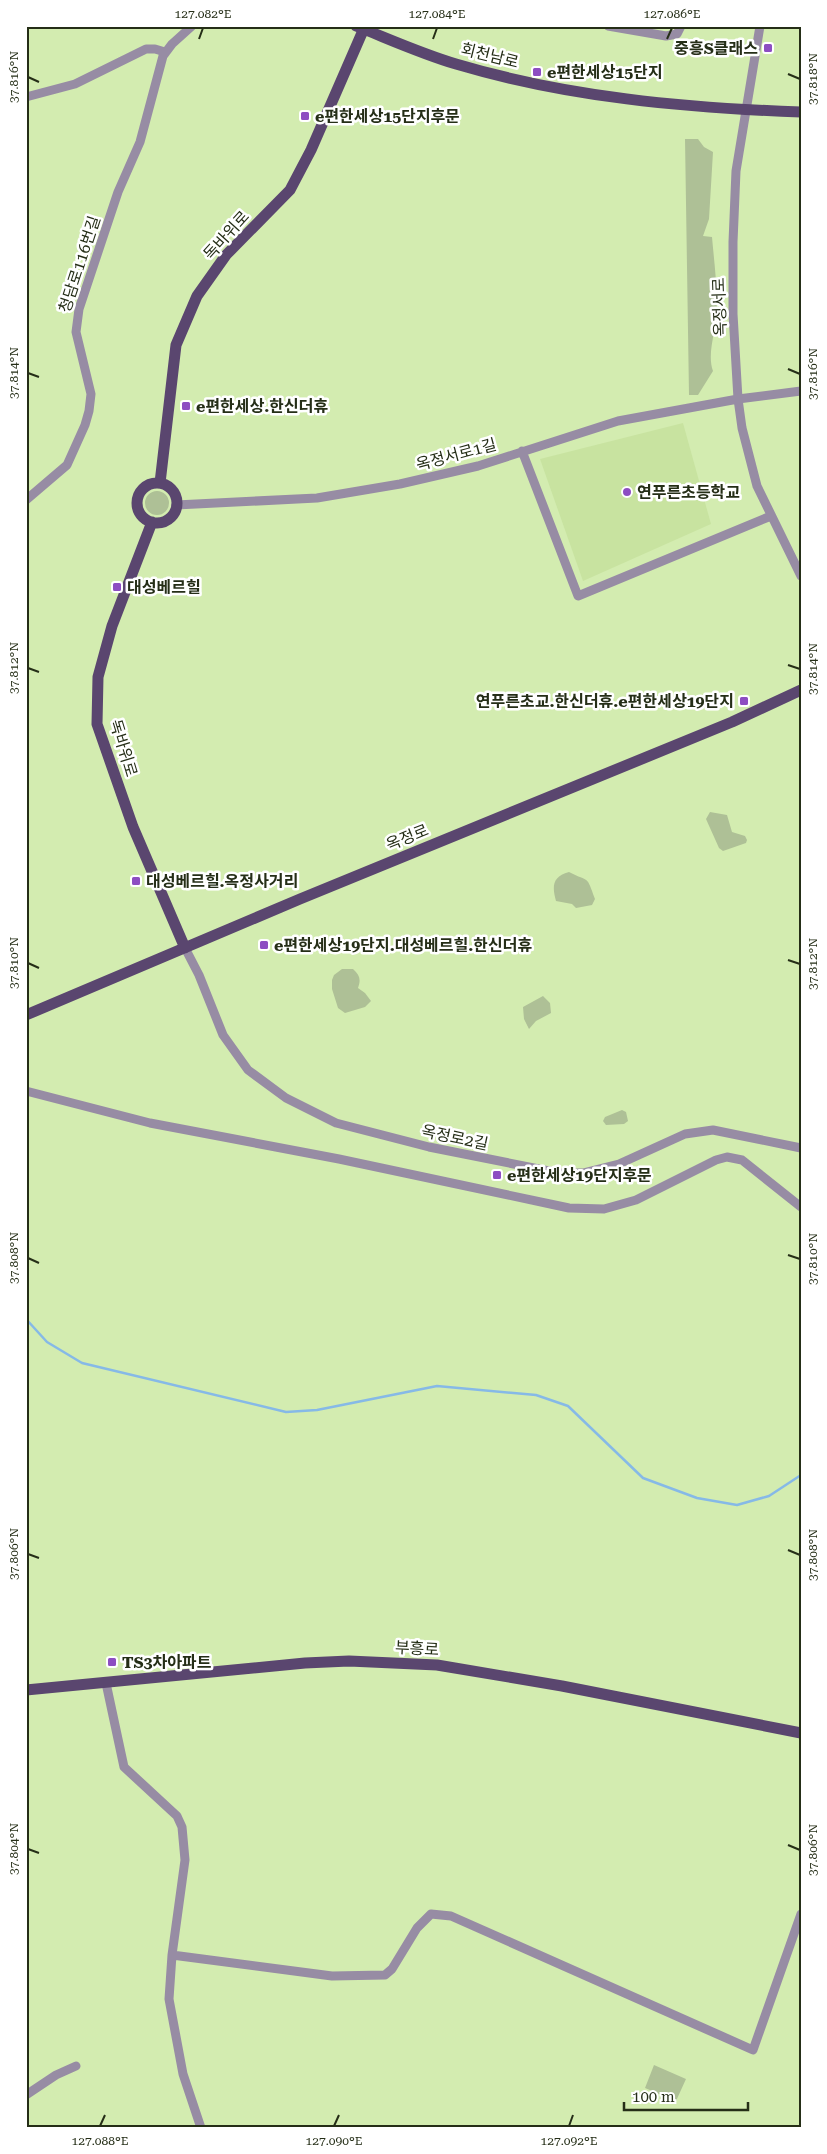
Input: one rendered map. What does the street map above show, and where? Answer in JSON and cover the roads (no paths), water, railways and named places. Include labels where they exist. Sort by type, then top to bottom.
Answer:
[{"type":"main road","name":"회천남로","points":[[362,27],[456,64],[552,87],[627,99],[745,110],[801,112]]},
{"type":"main road","name":"독바위로","points":[[160,483],[176,345],[198,296],[226,256],[290,190],[311,150],[362,27]]},
{"type":"main road","points":[[160,483],[174,494],[176,506],[171,517],[165,521],[152,522],[140,515],[136,502],[146,486],[160,483]]},
{"type":"main road","name":"독바위로","points":[[152,522],[112,626],[100,669],[98,677],[97,724],[133,827],[185,948]]},
{"type":"main road","name":"옥정로","points":[[26,1015],[300,899],[732,722],[801,690]]},
{"type":"main road","name":"부흥로","points":[[26,1690],[314,1663],[349,1661],[437,1665],[562,1686],[801,1733]]},
{"type":"main road","points":[[26,1696],[49,1688]]},
{"type":"street","points":[[26,97],[74,84],[142,51],[155,49],[165,52],[192,26]]},
{"type":"street","points":[[608,26],[666,36],[677,34],[681,26]]},
{"type":"street","name":"옥정서로","points":[[760,26],[736,171],[732,242],[733,314],[738,399],[750,466],[757,486],[801,576]]},
{"type":"street","name":"청담로116번길","points":[[26,500],[67,465],[89,411],[91,394],[76,332],[77,318],[118,192],[140,142],[165,52]]},
{"type":"street","name":"옥정서로1길","points":[[176,506],[317,498],[400,484],[478,466],[618,421],[738,399],[801,391]]},
{"type":"street","points":[[522,451],[578,596],[771,516]]},
{"type":"street","name":"옥정로2길","points":[[185,948],[199,975],[224,1034],[248,1070],[286,1098],[336,1123],[429,1147],[559,1173],[583,1173],[618,1164],[685,1134],[713,1130],[801,1148]]},
{"type":"street","points":[[26,1091],[150,1123],[339,1159],[569,1208],[604,1209],[636,1200],[716,1160],[727,1157],[742,1160],[801,1207]]},
{"type":"street","points":[[106,1683],[124,1767],[177,1816],[182,1827],[185,1860],[172,1955],[169,1998],[183,2074],[201,2128]]},
{"type":"street","points":[[172,1955],[332,1976],[385,1975],[392,1969],[423,1921],[430,1914],[451,1916],[753,2050],[801,1914]]},
{"type":"street","points":[[26,2095],[56,2074],[76,2066]]},
{"type":"waterway","points":[[26,1319],[47,1342],[82,1363],[286,1412],[317,1410],[437,1386],[536,1395],[568,1406],[643,1478],[697,1498],[737,1505],[769,1496],[801,1475]]},
{"type":"place","name":"중흥S클래스","points":[[768,48]]},
{"type":"place","name":"e편한세상15단지","points":[[537,72]]},
{"type":"place","name":"e편한세상15단지후문","points":[[305,116]]},
{"type":"place","name":"e편한세상.한신더휴","points":[[186,406]]},
{"type":"place","name":"연푸른초등학교","points":[[627,492]]},
{"type":"place","name":"대성베르힐","points":[[117,587]]},
{"type":"place","name":"연푸른초교.한신더휴.e편한세상19단지","points":[[744,701]]},
{"type":"place","name":"대성베르힐.옥정사거리","points":[[136,881]]},
{"type":"place","name":"e편한세상19단지.대성베르힐.한신더휴","points":[[264,945]]},
{"type":"place","name":"e편한세상19단지후문","points":[[497,1175]]},
{"type":"place","name":"TS3차아파트","points":[[112,1662]]}]
